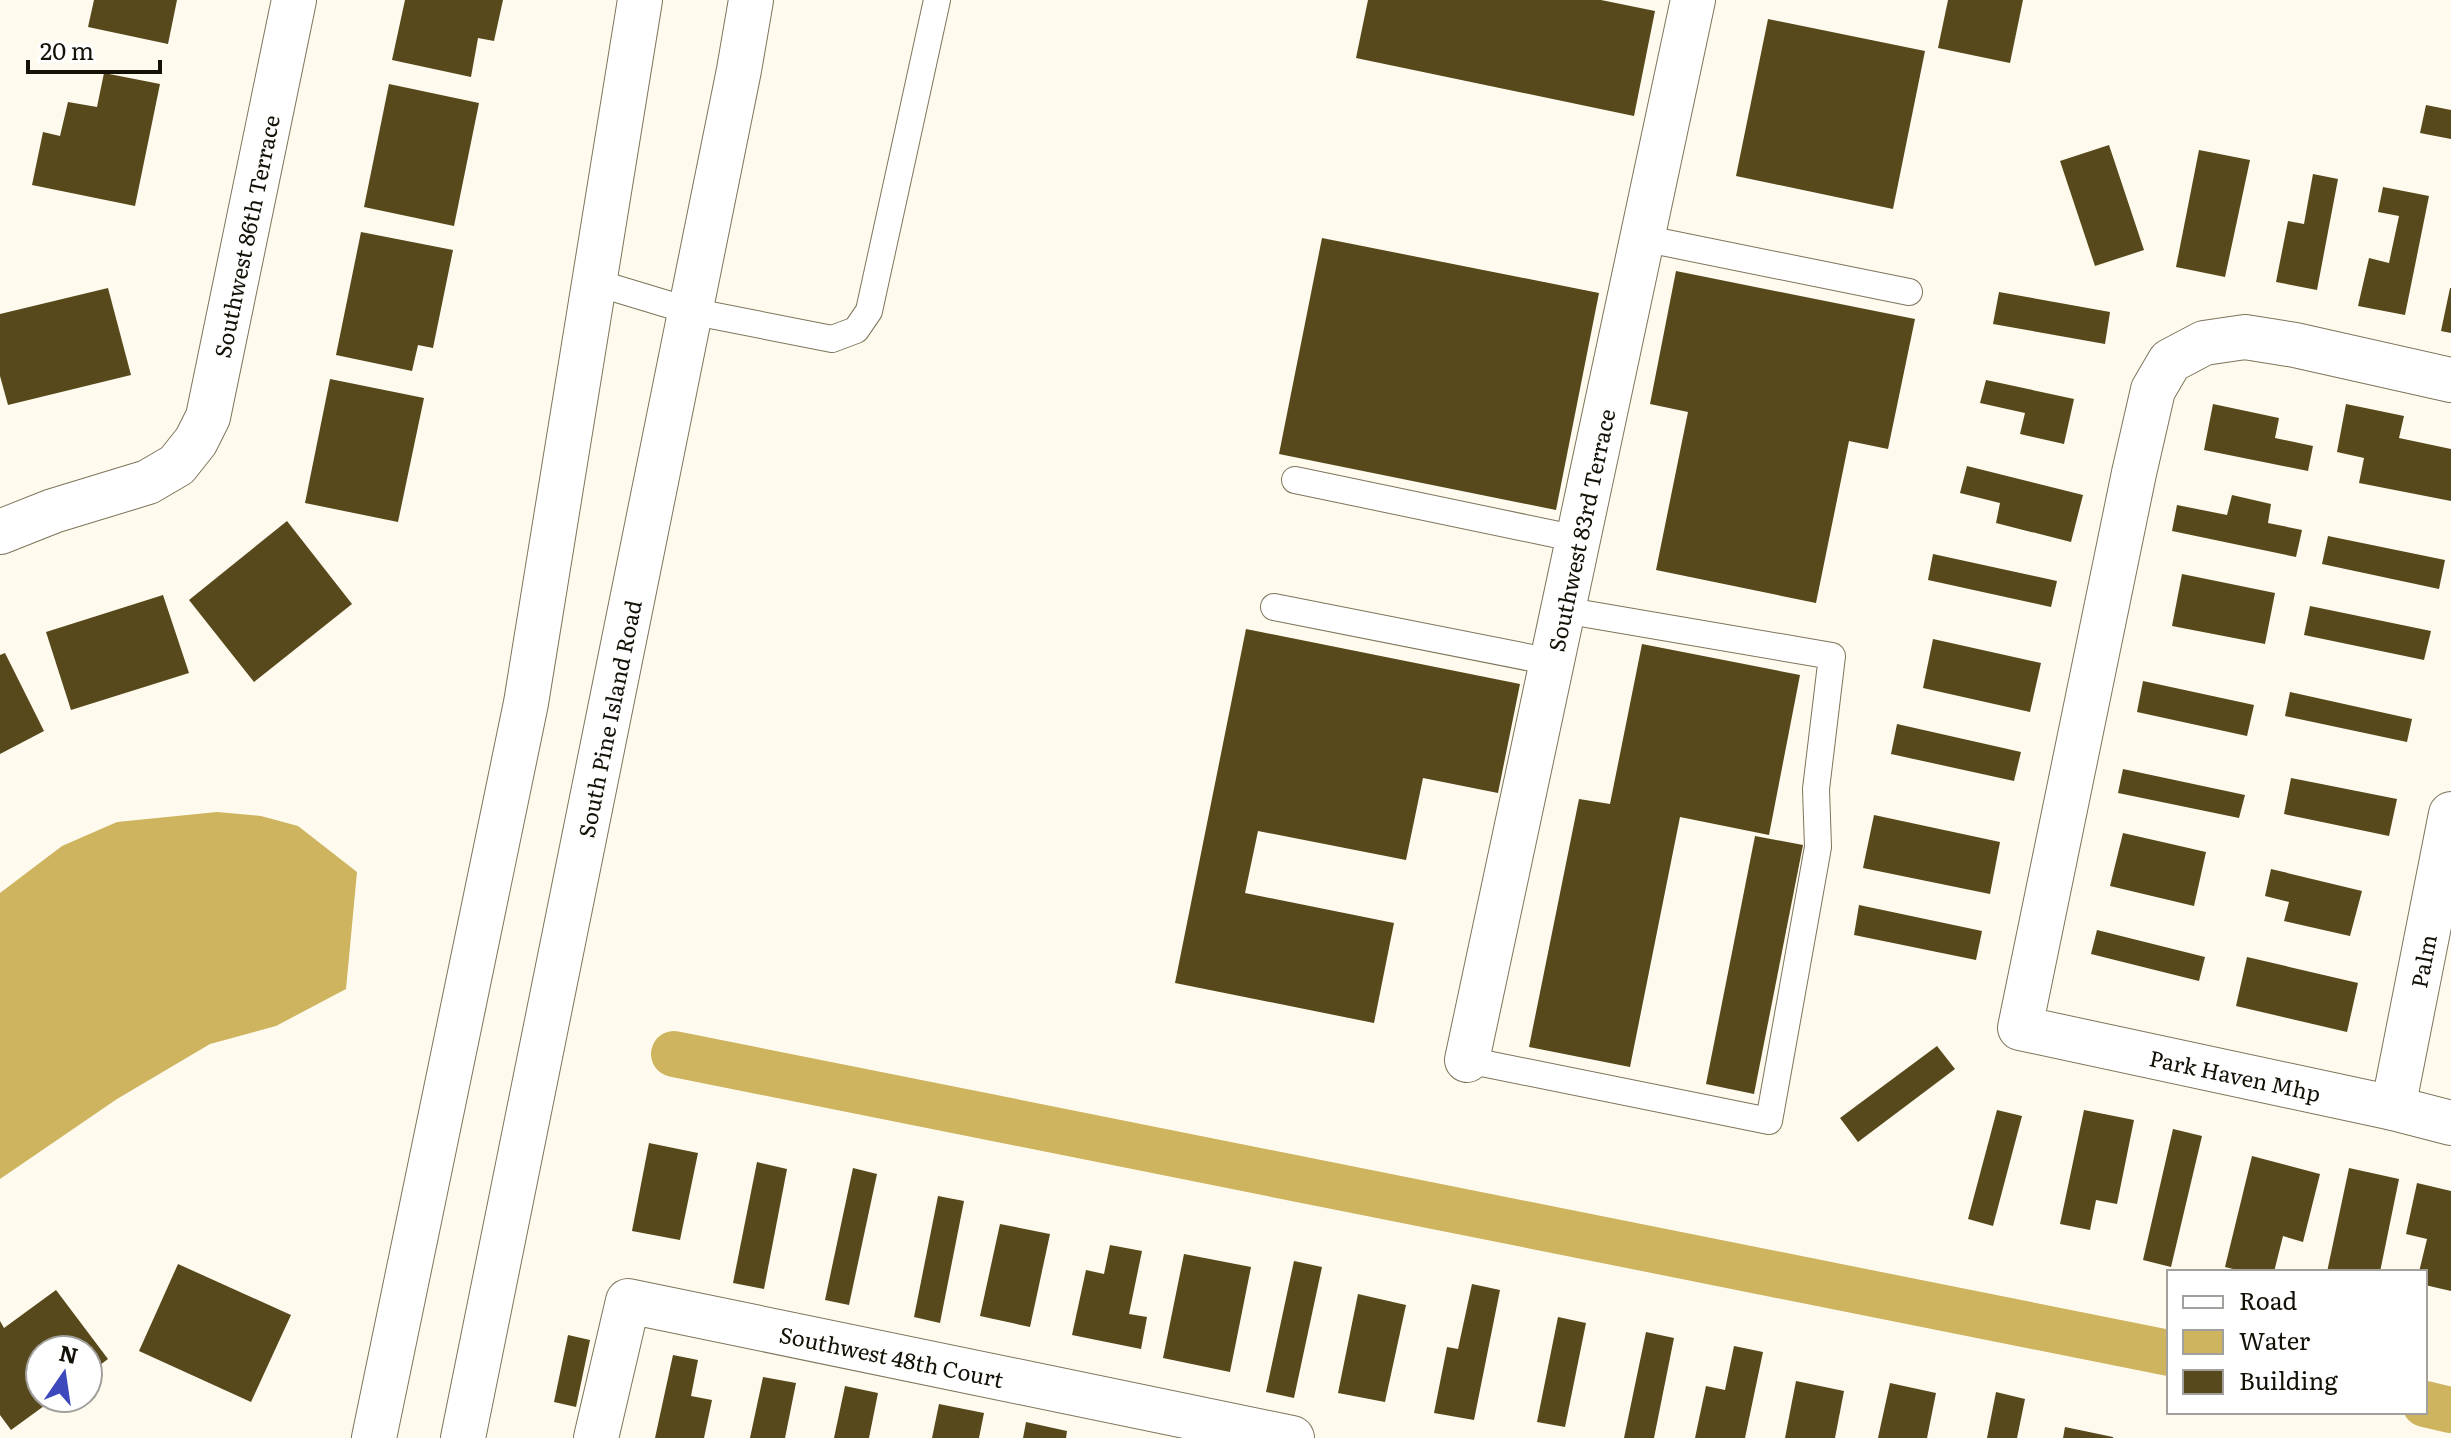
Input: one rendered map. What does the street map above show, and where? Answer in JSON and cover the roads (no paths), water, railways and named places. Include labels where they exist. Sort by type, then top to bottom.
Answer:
[{"type":"street","name":"Southwest 86th Terrace","points":[[0,532],[53,511],[148,482],[177,465],[196,441],[208,417],[294,0]]},
{"type":"street","points":[[374,1438],[526,703],[640,0]]},
{"type":"street","name":"South Pine Island Road","points":[[463,1438],[751,0]]},
{"type":"street","name":"Southwest 83rd Terrace","points":[[1467,1060],[1693,0]]},
{"type":"street","name":"Park Haven Mhp","points":[[2451,380],[2245,337],[2204,343],[2170,361],[2153,390],[2134,473],[2020,1028],[2451,1123]]},
{"type":"street","name":"Palm","points":[[2393,1108],[2451,814]]},
{"type":"street","name":"Southwest 48th Court","points":[[596,1438],[628,1301],[1292,1438]]},
{"type":"lane","points":[[594,282],[690,311],[832,339],[856,330],[869,311],[937,0]]},
{"type":"lane","points":[[1642,238],[1909,292]]},
{"type":"lane","points":[[1295,480],[1578,539]]},
{"type":"lane","points":[[1274,607],[1552,662]]},
{"type":"lane","points":[[1467,1060],[1769,1121],[1818,847],[1816,789],[1832,656],[1563,610]]},
{"type":"water","points":[[217,812],[261,816],[298,826],[357,872],[346,989],[276,1026],[210,1044],[117,1099],[0,1179],[0,893],[62,846],[117,822]]},
{"type":"waterway","points":[[674,1054],[2167,1353]]},
{"type":"waterway","points":[[2427,1404],[2451,1410]]}]
